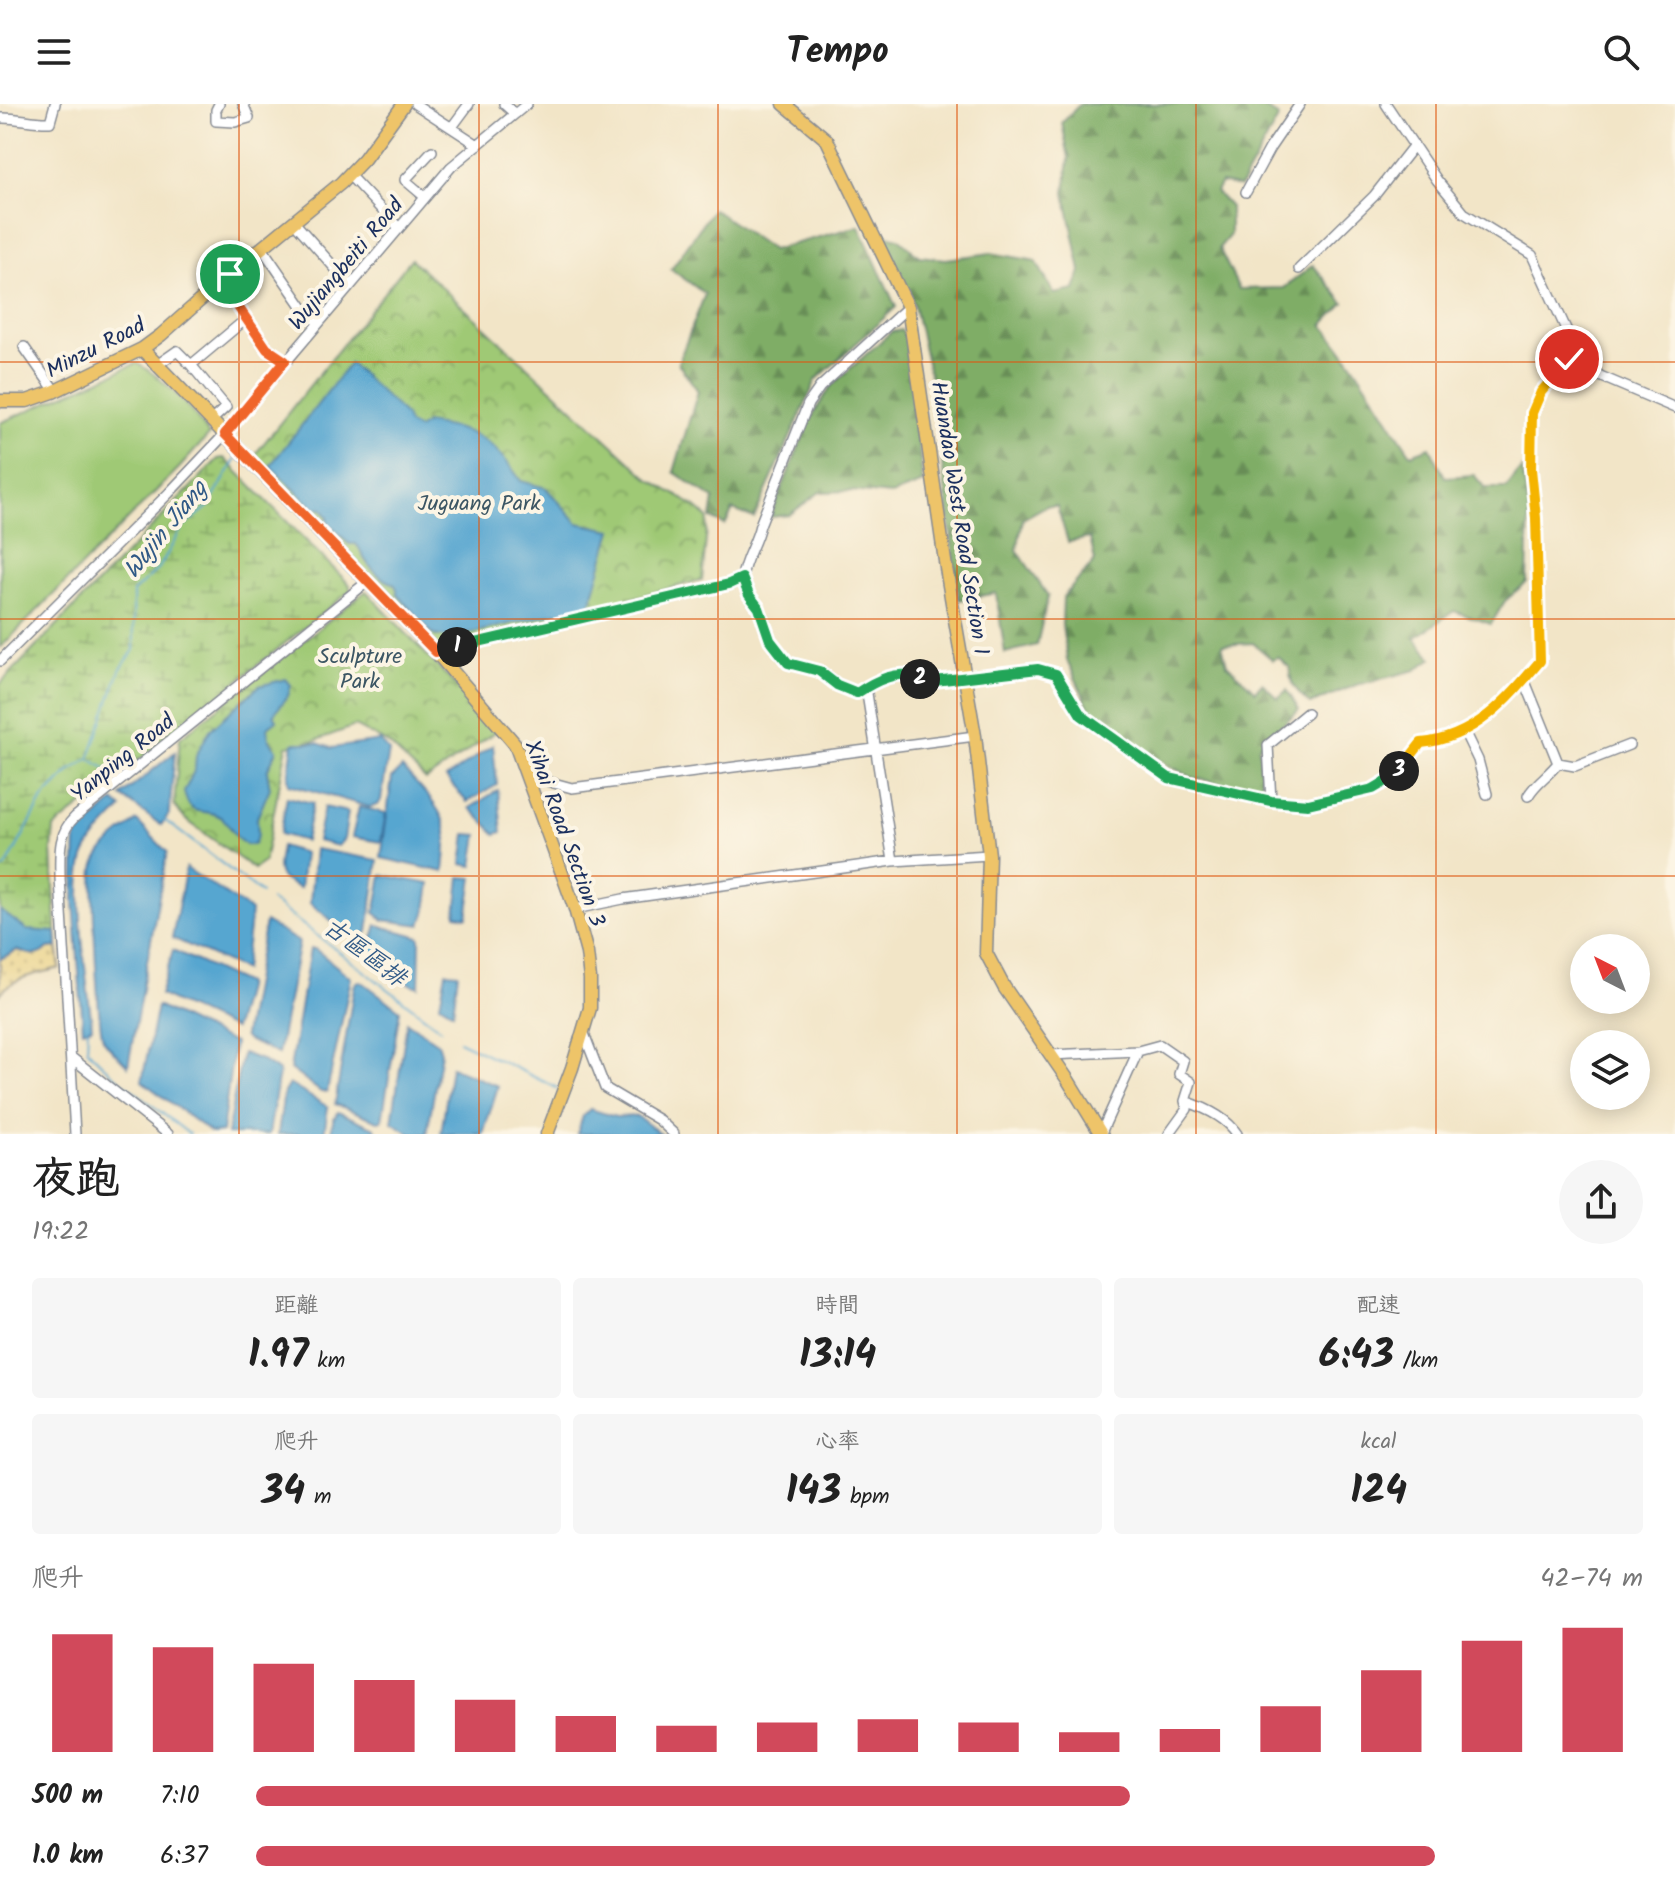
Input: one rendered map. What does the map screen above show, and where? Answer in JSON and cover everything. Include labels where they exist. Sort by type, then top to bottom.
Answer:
[{"type":"main road","name":"Minzu Road","points":[[0,401],[27,401],[55,391],[142,349],[349,175],[404,104]]},
{"type":"main road","name":"Huandao West Road Section 1","points":[[784,104],[827,140],[908,307],[975,736],[989,855],[986,953],[1004,987],[1102,1134]]},
{"type":"main road","name":"Xihai Road Section 3","points":[[142,349],[436,652],[515,744],[575,909],[587,953],[590,979],[590,1008],[547,1134]]},
{"type":"street","points":[[0,118],[19,117],[41,123],[50,122],[55,104]]},
{"type":"street","points":[[219,104],[216,121],[235,122],[249,118],[243,104]]},
{"type":"street","points":[[415,104],[478,145]]},
{"type":"street","points":[[452,127],[469,104]]},
{"type":"street","points":[[504,104],[515,114]]},
{"type":"street","name":"Wujiangbeiti Road","points":[[0,661],[225,434],[451,167],[527,104]]},
{"type":"street","points":[[1246,192],[1270,148],[1300,104]]},
{"type":"street","points":[[1386,104],[1464,213],[1532,255],[1577,353],[1600,376],[1675,408]]},
{"type":"street","points":[[1299,269],[1374,196],[1414,145]]},
{"type":"street","points":[[425,197],[405,180],[432,151]]},
{"type":"street","points":[[349,175],[399,228]]},
{"type":"street","points":[[294,222],[350,285]]},
{"type":"street","points":[[262,248],[309,316],[319,322]]},
{"type":"street","points":[[221,282],[267,349],[285,361]]},
{"type":"street","points":[[908,307],[820,387],[808,404],[760,525],[756,543],[744,566],[742,578],[749,595],[759,608],[770,640],[788,663],[819,671],[837,685],[857,693],[875,681],[896,675],[913,675],[926,682],[1038,669],[1056,674],[1081,715],[1169,778],[1271,801],[1308,804],[1373,789],[1395,776],[1421,743],[1471,728],[1497,709],[1540,661],[1536,518],[1531,469],[1532,413],[1541,392],[1577,353]]},
{"type":"street","points":[[191,365],[246,319]]},
{"type":"street","points":[[24,347],[55,391]]},
{"type":"street","points":[[157,365],[177,351],[226,407],[212,420]]},
{"type":"street","points":[[436,652],[742,578]]},
{"type":"street","name":"Yanping Road","points":[[75,1134],[60,878],[61,841],[65,829],[75,817],[367,582]]},
{"type":"street","points":[[1524,679],[1558,763]]},
{"type":"street","points":[[866,687],[893,861]]},
{"type":"street","points":[[1271,801],[1268,745],[1307,713]]},
{"type":"street","points":[[1464,731],[1478,760],[1487,794]]},
{"type":"street","points":[[528,776],[572,788],[975,736]]},
{"type":"street","points":[[1558,763],[1575,766],[1629,745]]},
{"type":"street","points":[[1528,796],[1536,783],[1549,775],[1558,763]]},
{"type":"street","points":[[575,909],[623,899],[893,861],[989,855]]},
{"type":"street","points":[[583,1031],[605,1088],[659,1120],[674,1134]]},
{"type":"street","points":[[1050,1055],[1138,1051],[1160,1045],[1183,1061],[1179,1074],[1191,1082],[1185,1101],[1187,1109],[1169,1134]]},
{"type":"street","points":[[1102,1134],[1138,1051]]},
{"type":"street","points":[[72,1058],[168,1134]]},
{"type":"street","points":[[1185,1101],[1199,1105],[1232,1127],[1237,1134]]},
{"type":"green space","points":[[1080,104],[1256,104],[1279,117],[1240,187],[1221,183],[1216,192],[1230,207],[1230,235],[1219,248],[1239,289],[1284,288],[1313,265],[1344,303],[1323,325],[1358,372],[1411,454],[1430,447],[1445,477],[1474,475],[1485,488],[1506,488],[1522,468],[1529,512],[1527,582],[1505,601],[1491,624],[1454,611],[1415,638],[1432,658],[1416,670],[1356,685],[1310,704],[1293,684],[1290,668],[1278,657],[1273,660],[1253,643],[1222,645],[1227,664],[1255,691],[1262,683],[1278,698],[1287,690],[1299,710],[1259,746],[1262,791],[1193,778],[1153,758],[1090,710],[1067,660],[1062,625],[1063,597],[1095,561],[1090,538],[1068,542],[1057,506],[1046,506],[1023,519],[1017,550],[1048,596],[1037,645],[1005,653],[996,593],[959,600],[933,389],[913,302],[880,238],[885,234],[898,238],[919,256],[946,259],[991,253],[1036,261],[1054,294],[1075,290],[1081,271],[1065,193],[1069,158],[1062,123]]},
{"type":"green space","points":[[713,209],[772,250],[859,226],[896,307],[816,380],[754,518],[733,510],[725,525],[711,518],[714,499],[674,472],[698,391],[678,363],[705,294],[671,269]]},
{"type":"green space","name":"Juguang Park","points":[[411,259],[649,479],[693,505],[708,518],[702,580],[436,649],[253,457]]},
{"type":"green space","points":[[901,330],[906,338],[923,483],[891,495],[820,492],[789,515],[770,517],[809,422],[831,386],[891,332]]},
{"type":"green space","points":[[137,363],[177,395],[209,435],[0,648],[0,423]]},
{"type":"green space","points":[[224,458],[350,585],[350,591],[54,828],[52,849],[57,947],[17,950],[0,959],[0,684],[218,459]]},
{"type":"green space","name":"Sculpture Park","points":[[366,591],[498,730],[426,780],[389,744],[355,726],[314,741],[287,746],[264,862],[254,869],[185,819],[174,806],[180,738]]},
{"type":"sand","points":[[57,947],[60,968],[20,979],[0,994],[0,959],[17,950]]},
{"type":"water","points":[[350,363],[404,414],[408,424],[418,429],[426,423],[443,426],[481,438],[501,455],[521,481],[546,488],[578,523],[612,530],[590,605],[451,638],[433,635],[397,594],[394,585],[369,565],[356,544],[349,544],[327,521],[328,517],[322,509],[314,508],[270,466]]},
{"type":"water","points":[[286,679],[291,685],[288,696],[274,714],[277,720],[267,728],[269,739],[277,750],[267,771],[270,788],[257,818],[258,834],[254,844],[248,845],[216,814],[190,807],[184,792],[195,769],[196,755],[210,730],[259,686]]},
{"type":"water","points":[[380,741],[389,751],[378,805],[369,807],[289,784],[293,743],[317,743],[332,748]]},
{"type":"water","points":[[493,745],[497,785],[467,802],[446,778]]},
{"type":"water","points":[[175,752],[169,814],[161,825],[121,796]]},
{"type":"water","points":[[402,768],[441,814],[446,832],[444,872],[381,858],[392,778]]},
{"type":"water","points":[[498,790],[502,832],[496,834],[470,808]]},
{"type":"water","points":[[287,797],[313,803],[305,841],[280,834]]},
{"type":"water","points":[[114,801],[122,808],[91,844],[81,874],[82,940],[92,1027],[83,1030],[74,901],[76,836]]},
{"type":"water","points":[[324,807],[348,812],[344,839],[338,846],[317,841]]},
{"type":"water","points":[[359,807],[386,813],[381,842],[352,837]]},
{"type":"water","points":[[137,821],[167,852],[128,1066],[103,1038],[93,895],[95,865],[99,858],[107,845]]},
{"type":"water","points":[[466,834],[478,835],[473,866],[462,864]]},
{"type":"water","points":[[281,846],[304,853],[300,888],[285,881],[279,873]]},
{"type":"water","points":[[315,849],[378,860],[368,932],[361,938],[352,937],[310,903]]},
{"type":"water","points":[[186,868],[251,911],[244,970],[172,938]]},
{"type":"water","points":[[382,875],[430,884],[421,925],[383,920],[375,913]]},
{"type":"water","points":[[460,877],[473,878],[467,917],[456,915]]},
{"type":"water","points":[[0,910],[27,930],[56,932],[57,947],[48,948],[37,955],[17,950],[0,959]]},
{"type":"water","points":[[265,922],[299,942],[278,1054],[244,1036]]},
{"type":"water","points":[[377,925],[420,937],[419,987],[410,984],[369,951]]},
{"type":"water","points":[[310,949],[315,949],[351,978],[327,1092],[321,1092],[290,1069]]},
{"type":"water","points":[[173,950],[246,984],[234,1029],[160,995]]},
{"type":"water","points":[[446,972],[458,973],[453,1012],[440,1004]]},
{"type":"water","points":[[361,981],[400,1010],[382,1120],[378,1121],[335,1104],[354,987],[356,982]]},
{"type":"water","points":[[157,1006],[234,1043],[222,1132],[211,1133],[142,1081]]},
{"type":"water","points":[[407,1022],[438,1043],[441,1052],[427,1134],[411,1134],[392,1122]]},
{"type":"water","points":[[242,1053],[261,1060],[279,1072],[269,1134],[227,1134]]},
{"type":"water","points":[[451,1067],[498,1086],[483,1134],[441,1134]]},
{"type":"water","points":[[289,1084],[328,1107],[324,1134],[278,1134],[284,1092]]},
{"type":"water","points":[[590,1109],[616,1117],[637,1116],[661,1134],[577,1134],[583,1116]]},
{"type":"water","points":[[338,1112],[375,1128],[377,1134],[331,1134]]},
{"type":"waterway","name":"Wujin Jiang","points":[[0,871],[6,867],[44,797],[71,770],[89,759],[120,670],[134,650],[133,592],[159,568],[182,528],[208,507],[237,457]]},
{"type":"waterway","name":"古區區排","points":[[89,759],[116,774]]},
{"type":"waterway","name":"古區區排","points":[[163,819],[261,893]]},
{"type":"waterway","name":"古區區排","points":[[270,900],[441,1029]]},
{"type":"waterway","points":[[88,1029],[87,1049],[112,1074],[189,1134]]},
{"type":"waterway","name":"古區區排","points":[[459,1041],[557,1088]]},
{"type":"route","points":[[230,274],[221,282],[267,349],[285,361],[225,434],[436,652],[729,584],[742,578],[759,608],[770,640],[788,663],[819,671],[837,685],[857,693],[875,681],[896,675],[913,675],[926,682],[1038,669],[1056,674],[1081,715],[1169,778],[1271,801],[1308,804],[1373,789],[1395,776],[1421,743],[1471,728],[1497,709],[1540,661],[1536,518],[1531,469],[1532,413],[1541,392],[1569,359]]}]
